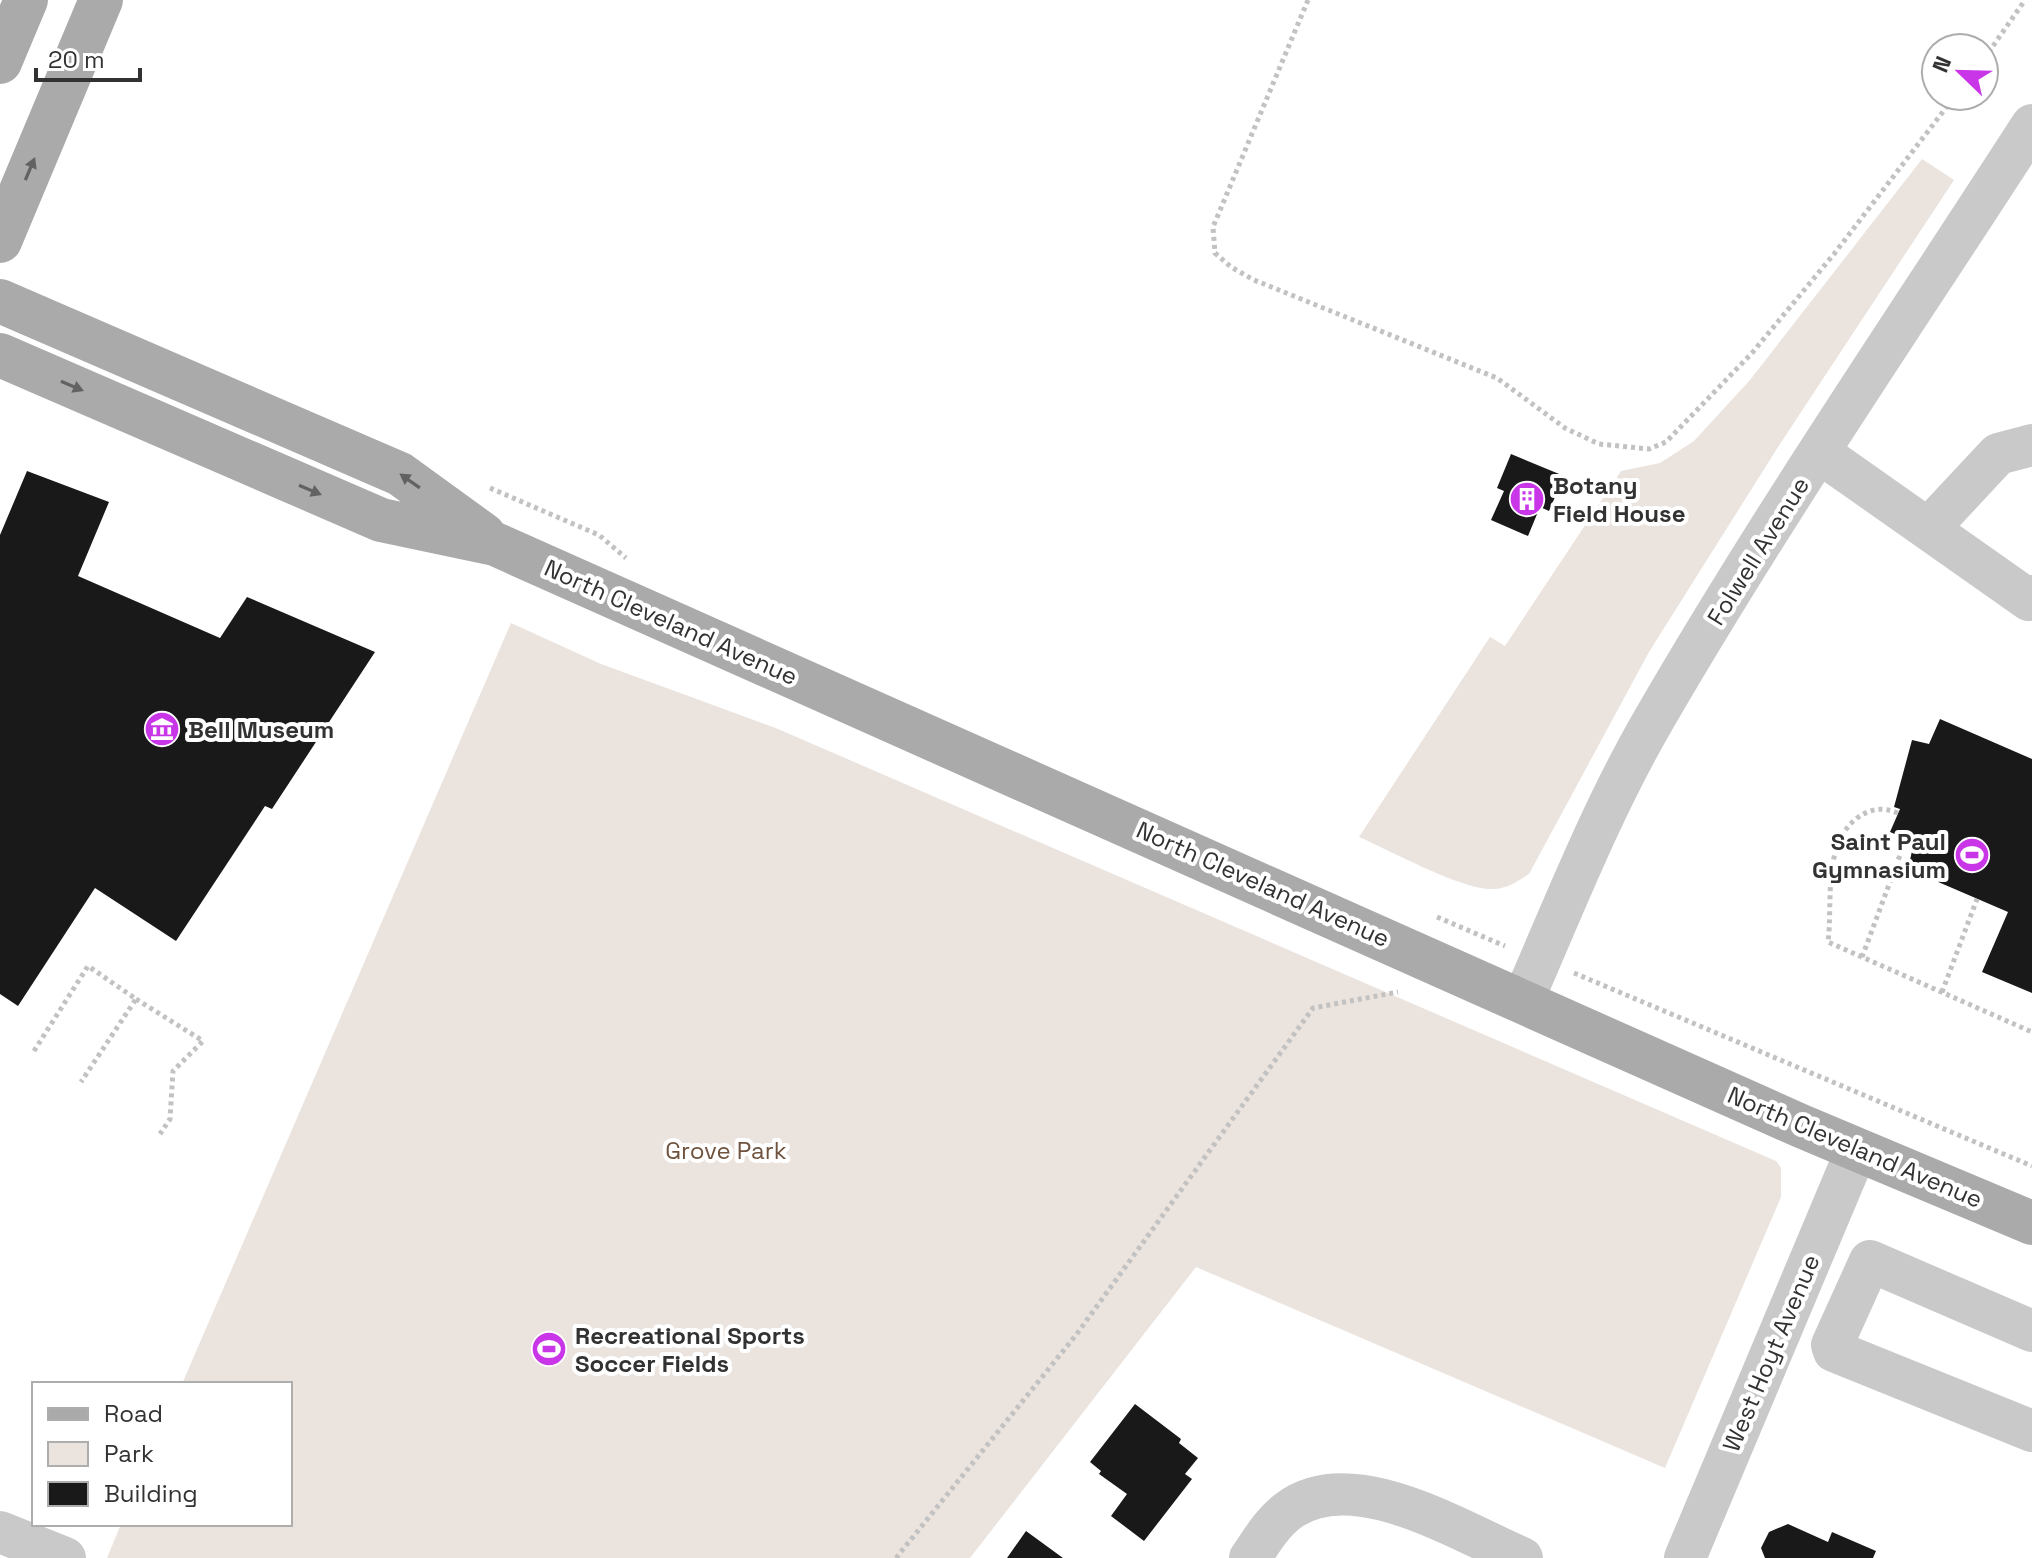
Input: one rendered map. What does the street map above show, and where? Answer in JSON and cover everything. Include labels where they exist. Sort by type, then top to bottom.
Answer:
[{"type":"main road","points":[[0,62],[26,0]]},
{"type":"main road","points":[[0,241],[101,0]]},
{"type":"main road","name":"North Cleveland Avenue","points":[[0,301],[400,474],[495,544]]},
{"type":"main road","name":"North Cleveland Avenue","points":[[0,355],[381,520],[495,544],[1857,1149],[2032,1223]]},
{"type":"street","name":"Folwell Avenue","points":[[1523,1000],[1590,845],[1651,723],[1820,453],[2032,125]]},
{"type":"street","points":[[1928,529],[1998,454],[2032,445]]},
{"type":"street","points":[[1820,453],[2029,600],[2032,596]]},
{"type":"street","name":"West Hoyt Avenue","points":[[1685,1558],[1857,1149]]},
{"type":"street","points":[[2032,1331],[1870,1261],[1832,1345],[1834,1351],[2032,1431]]},
{"type":"street","points":[[1250,1558],[1287,1511],[1323,1494],[1341,1491],[1383,1498],[1522,1558]]},
{"type":"street","points":[[0,1532],[65,1558]]},
{"type":"path","points":[[1308,0],[1213,227],[1211,240],[1215,253],[1231,267],[1254,280],[1497,378],[1565,428],[1631,450],[1666,442],[1752,353],[1834,254],[1943,112]]},
{"type":"path","points":[[2000,36],[2025,0]]},
{"type":"path","points":[[1898,813],[1880,808],[1863,814],[1846,828],[1835,848],[1828,942],[2032,1032]]},
{"type":"path","points":[[1862,957],[1906,839]]},
{"type":"path","points":[[1942,992],[1977,899]]},
{"type":"path","points":[[34,1051],[88,966],[203,1041],[173,1071],[170,1119],[160,1134]]},
{"type":"path","points":[[1572,972],[2032,1166]]},
{"type":"path","points":[[896,1558],[1076,1335],[1313,1008],[1398,992]]},
{"type":"path","points":[[81,1082],[136,999]]},
{"type":"green space","points":[[1922,159],[1954,180],[1778,447],[1649,652],[1529,874],[1504,887],[1481,888],[1446,877],[1359,837],[1490,637],[1505,646],[1621,471],[1660,463],[1694,441],[1750,380]]},
{"type":"green space","name":"Grove Park","points":[[511,623],[601,664],[778,729],[1776,1161],[1781,1168],[1781,1197],[1665,1468],[1196,1267],[970,1558],[107,1558],[120,1526],[292,1526],[292,1382],[183,1382]]},
{"type":"building","name":"Botany Field House","points":[[1511,454],[1564,476],[1549,511],[1540,507],[1528,536],[1491,520],[1504,491],[1497,488]]},
{"type":"building","name":"Bell Museum","points":[[27,471],[109,502],[78,576],[220,638],[247,597],[375,652],[272,809],[265,806],[176,941],[95,888],[18,1006],[0,994],[0,535]]},
{"type":"building","name":"Saint Paul Gymnasium","points":[[1940,719],[2032,759],[2032,993],[1982,972],[2008,912],[1908,869],[1914,842],[1890,832],[1900,809],[1894,807],[1912,740],[1929,744]]},
{"type":"building","points":[[1135,1404],[1181,1439],[1179,1443],[1198,1458],[1185,1474],[1192,1479],[1144,1541],[1111,1516],[1127,1494],[1099,1474],[1101,1471],[1090,1462]]},
{"type":"building","points":[[1788,1524],[1828,1542],[1832,1532],[1876,1551],[1873,1558],[1765,1558],[1761,1548],[1769,1532]]},
{"type":"building","points":[[1026,1531],[1063,1558],[1007,1558]]},
{"type":"place","name":"Botany Field House","points":[[1527,499]]},
{"type":"place","name":"Bell Museum","points":[[162,729]]},
{"type":"place","name":"Saint Paul Gymnasium","points":[[1972,855]]},
{"type":"place","name":"Recreational Sports Soccer Fields","points":[[549,1349]]}]
